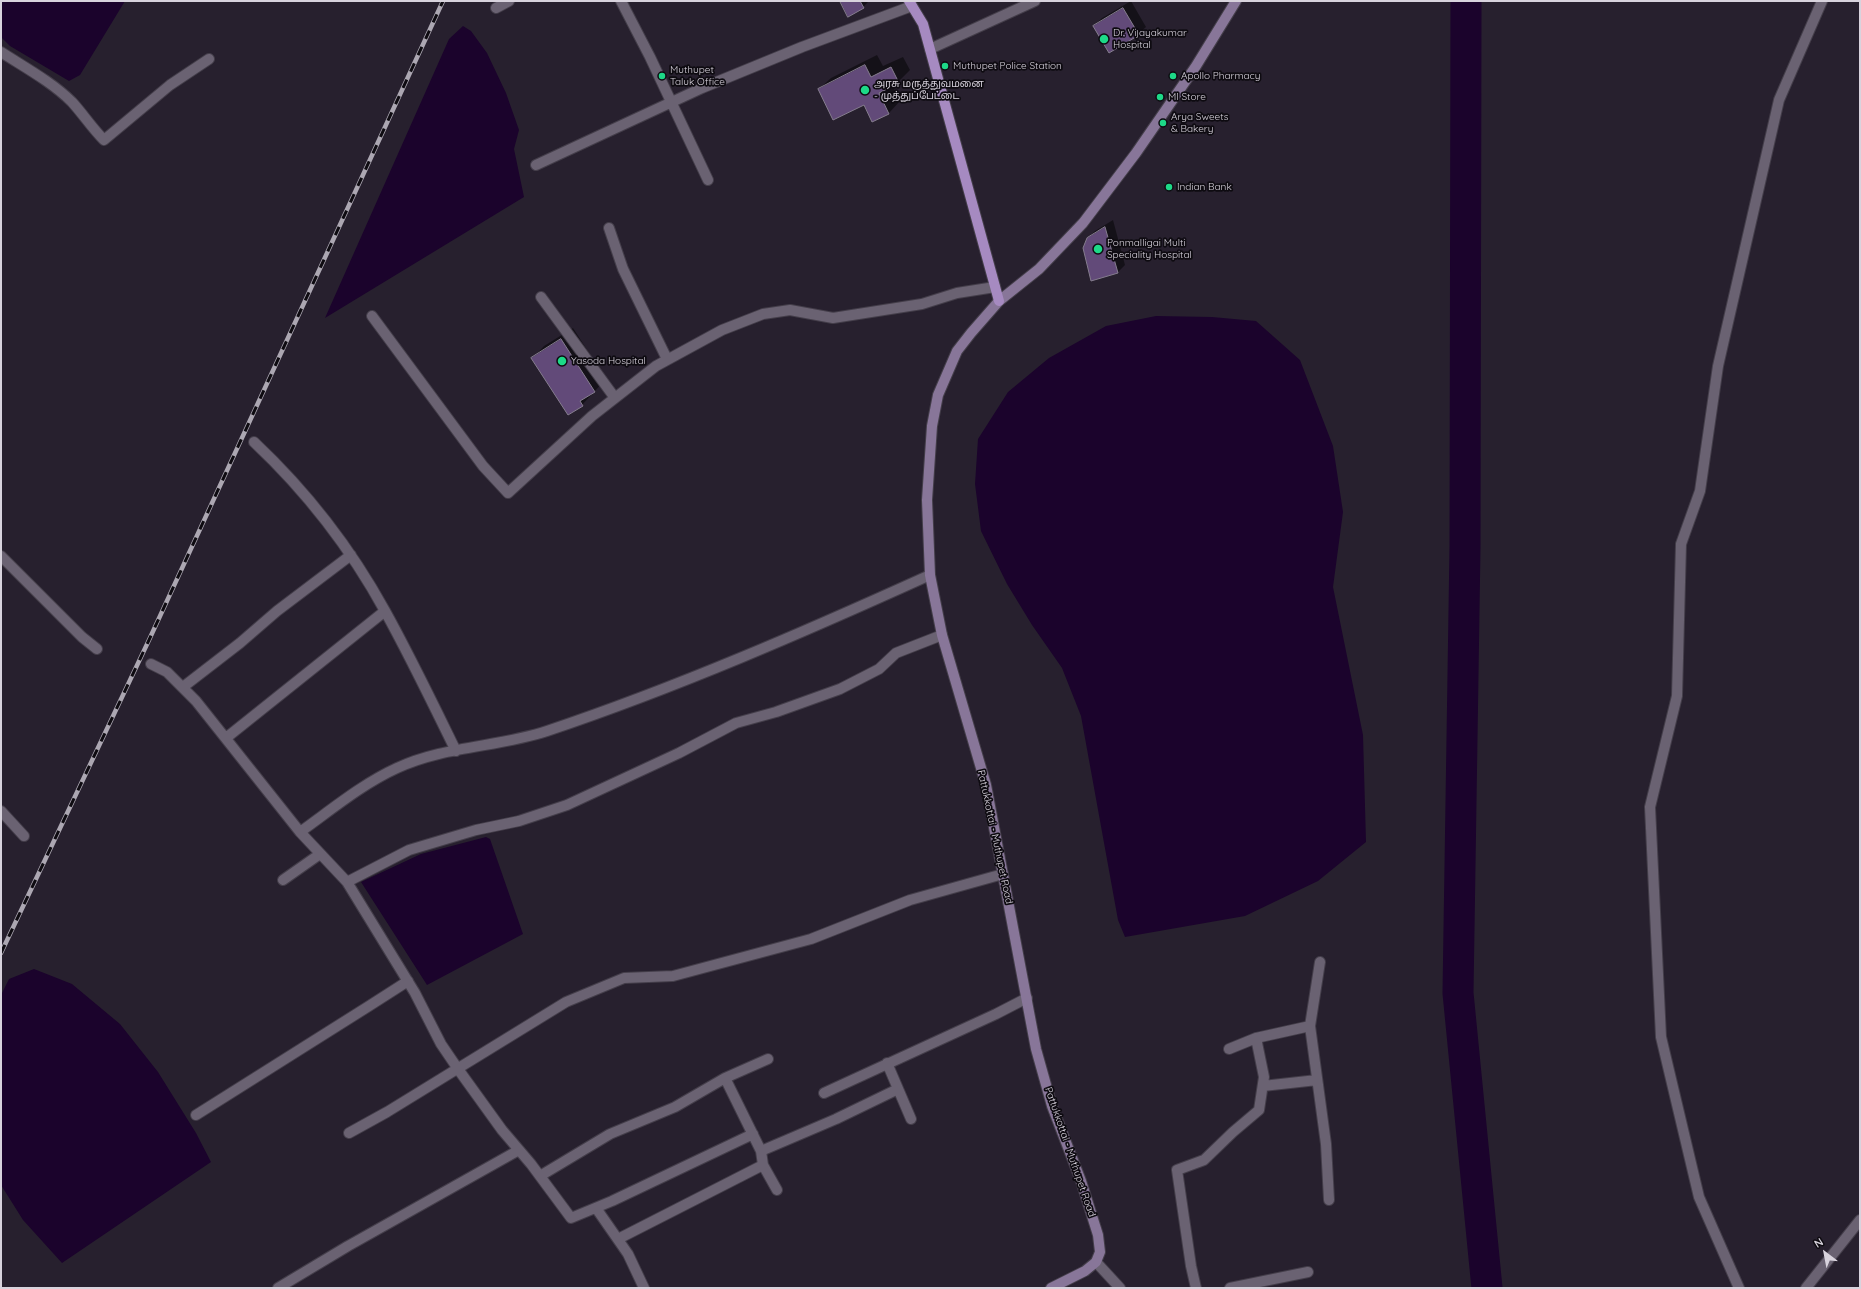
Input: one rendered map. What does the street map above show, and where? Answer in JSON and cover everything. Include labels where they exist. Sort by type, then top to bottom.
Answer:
[{"type":"main road","name":"Pattukkottai - Muthupet Road","points":[[1096,1262],[1100,1252],[1098,1235],[1081,1181],[1052,1106],[1036,1049],[986,785],[942,635],[930,575],[927,500],[932,426],[938,395],[957,351],[999,301],[1039,269],[1083,223],[1153,128],[1196,66],[1236,1]]},
{"type":"main road","points":[[911,3],[923,24],[999,301]]},
{"type":"main road","points":[[1051,1288],[1085,1271],[1096,1262]]},
{"type":"street","points":[[496,8],[509,1]]},
{"type":"street","points":[[621,1],[708,180]]},
{"type":"street","points":[[930,50],[1035,1]]},
{"type":"street","points":[[1739,1288],[1699,1196],[1661,1037],[1650,807],[1676,696],[1681,544],[1700,491],[1718,366],[1779,100],[1822,1]]},
{"type":"street","points":[[536,165],[671,102],[911,3]]},
{"type":"street","points":[[1,52],[33,72],[71,102],[104,140],[170,85],[209,59]]},
{"type":"street","points":[[609,228],[623,270],[667,359]]},
{"type":"street","points":[[372,316],[482,466],[508,493],[592,416],[656,366],[722,330],[763,314],[790,310],[834,318],[922,304],[957,293],[995,287]]},
{"type":"street","points":[[541,297],[615,398]]},
{"type":"street","points":[[254,442],[278,465],[350,555],[385,610],[456,751]]},
{"type":"street","points":[[182,687],[240,643],[277,611],[350,555]]},
{"type":"street","points":[[1,556],[82,637],[97,649]]},
{"type":"street","points":[[300,832],[361,788],[398,767],[431,757],[546,731],[675,684],[806,631],[930,575]]},
{"type":"street","points":[[226,738],[385,610]]},
{"type":"street","points":[[347,882],[409,850],[476,830],[519,821],[567,805],[679,753],[736,723],[776,712],[840,689],[878,669],[896,653],[942,635]]},
{"type":"street","points":[[151,664],[167,672],[196,701],[300,832],[347,882],[408,981],[441,1044],[502,1130],[540,1176],[571,1218],[596,1208],[753,1134]]},
{"type":"street","points":[[1,811],[24,836]]},
{"type":"street","points":[[283,880],[320,854]]},
{"type":"street","points":[[349,1133],[387,1112],[566,1002],[624,978],[674,976],[811,939],[910,900],[1003,874]]},
{"type":"street","points":[[1320,962],[1310,1026],[1326,1144],[1329,1200]]},
{"type":"street","points":[[196,1115],[408,981]]},
{"type":"street","points":[[824,1092],[996,1014],[1027,998]]},
{"type":"street","points":[[1229,1049],[1256,1038],[1310,1026]]},
{"type":"street","points":[[1196,1288],[1178,1170],[1204,1160],[1233,1132],[1259,1110],[1264,1077],[1256,1038]]},
{"type":"street","points":[[540,1176],[610,1134],[675,1107],[725,1078],[768,1059]]},
{"type":"street","points":[[887,1063],[911,1119]]},
{"type":"street","points":[[725,1078],[761,1151],[763,1165],[777,1190]]},
{"type":"street","points":[[1263,1086],[1317,1080]]},
{"type":"street","points":[[761,1151],[836,1119],[898,1088]]},
{"type":"street","points":[[278,1288],[348,1246],[519,1150]]},
{"type":"street","points":[[618,1239],[763,1165]]},
{"type":"street","points":[[596,1208],[628,1254],[644,1288]]},
{"type":"street","points":[[1806,1288],[1860,1220]]},
{"type":"street","points":[[1096,1262],[1120,1288]]},
{"type":"street","points":[[1230,1288],[1308,1272]]},
{"type":"shaded area","points":[[1,1],[125,1],[80,75],[69,81],[10,46],[1,37]]},
{"type":"shaded area","points":[[463,26],[471,31],[487,53],[506,93],[519,130],[514,149],[524,197],[325,318],[449,39]]},
{"type":"shaded area","points":[[1156,316],[1212,317],[1256,321],[1300,360],[1333,446],[1343,512],[1333,587],[1363,735],[1366,842],[1318,881],[1245,916],[1125,937],[1118,920],[1081,716],[1062,668],[1032,625],[1007,584],[981,531],[975,484],[978,439],[1008,392],[1049,358],[1106,326]]},
{"type":"shaded area","points":[[486,837],[490,839],[523,934],[427,985],[361,882],[421,854]]},
{"type":"shaded area","points":[[34,969],[72,984],[120,1024],[158,1072],[196,1133],[211,1162],[62,1263],[23,1220],[1,1185],[1,995],[9,979]]},
{"type":"building","points":[[840,1],[860,1],[864,8],[848,17]]},
{"type":"building","points":[[1123,8],[1139,35],[1109,53],[1093,26]]},
{"type":"building","points":[[865,65],[871,77],[891,67],[899,83],[879,93],[889,114],[872,122],[864,105],[833,120],[818,89]]},
{"type":"building","points":[[1105,227],[1118,273],[1091,281],[1083,248],[1087,238]]},
{"type":"building","points":[[561,339],[595,392],[580,401],[583,406],[568,415],[531,358]]},
{"type":"waterway","points":[[1466,1],[1465,547],[1458,993],[1487,1288]]},
{"type":"railway","points":[[1,953],[149,640],[443,1]]},
{"type":"place","name":"Dr. Vijayakumar Hospital","points":[[1104,39]]},
{"type":"place","name":"Muthupet Police Station","points":[[945,66]]},
{"type":"place","name":"Muthupet Taluk Office","points":[[662,76]]},
{"type":"place","name":"Apollo Pharmacy","points":[[1173,76]]},
{"type":"place","name":"அரசு மருத்துவமனை - முத்துப்பேட்டை","points":[[865,90]]},
{"type":"place","name":"MI Store","points":[[1160,97]]},
{"type":"place","name":"Arya Sweets & Bakery","points":[[1163,123]]},
{"type":"place","name":"Indian Bank","points":[[1169,187]]},
{"type":"place","name":"Ponmalligai Multi Speciality Hospital","points":[[1098,249]]},
{"type":"place","name":"Yasoda Hospital","points":[[562,361]]}]
